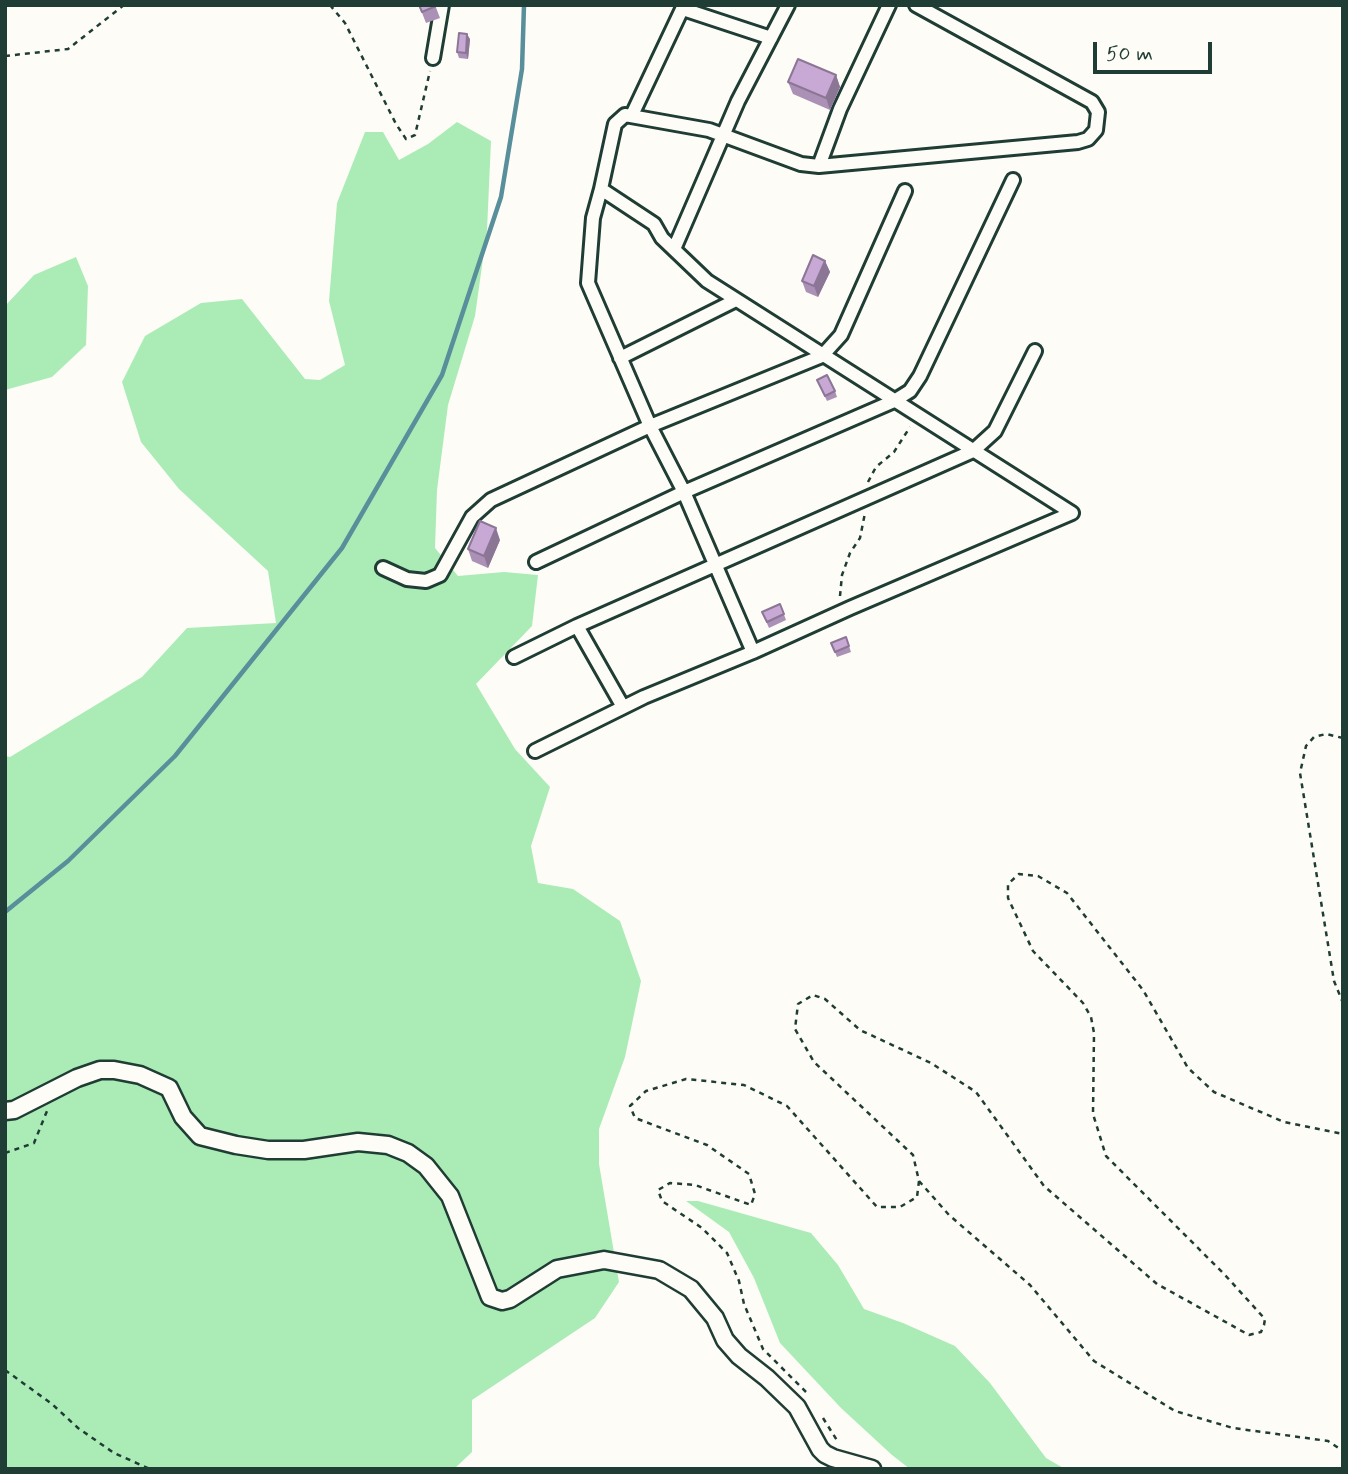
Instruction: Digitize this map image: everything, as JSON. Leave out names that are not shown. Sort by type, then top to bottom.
[{"type":"street","points":[[433,58],[442,5]]},
{"type":"street","points":[[674,249],[723,135],[788,5]]},
{"type":"street","points":[[819,166],[840,109],[889,5]]},
{"type":"street","points":[[753,652],[684,492],[650,426],[588,283],[593,218],[615,124],[625,115],[709,130],[801,164],[819,166],[1078,142],[1088,139],[1096,130],[1098,112],[1092,102],[916,5]]},
{"type":"street","points":[[632,116],[684,7],[771,38]]},
{"type":"street","points":[[536,562],[684,492],[894,401],[910,391],[920,376],[1013,180]]},
{"type":"street","points":[[535,751],[623,707],[1072,513],[707,281],[674,249],[654,224],[601,189]]},
{"type":"street","points":[[383,568],[407,579],[426,581],[440,575],[472,517],[491,500],[650,426],[822,356],[841,335],[905,191]]},
{"type":"street","points":[[620,358],[736,300]]},
{"type":"street","points":[[514,657],[715,563],[972,451],[995,431],[1035,351]]},
{"type":"street","points":[[577,626],[623,707]]},
{"type":"street","points":[[5,1111],[14,1111],[59,1086],[100,1070],[140,1075],[169,1088],[183,1116],[200,1136],[268,1150],[304,1150],[358,1142],[388,1145],[408,1153],[426,1166],[450,1196],[490,1297],[495,1300],[510,1299],[557,1269],[604,1260],[659,1270],[691,1289],[716,1318],[725,1340],[739,1356],[797,1407],[825,1454],[872,1469]]},
{"type":"path","points":[[5,56],[68,49],[124,5]]},
{"type":"path","points":[[330,5],[345,23],[406,139],[415,135],[433,58]]},
{"type":"path","points":[[1343,738],[1326,734],[1314,737],[1306,746],[1300,773],[1334,981],[1343,1003]]},
{"type":"path","points":[[808,1396],[801,1384],[763,1349],[744,1304],[739,1281],[727,1252],[702,1227],[662,1201],[658,1190],[670,1183],[695,1185],[751,1205],[755,1194],[749,1174],[707,1145],[635,1118],[630,1106],[646,1091],[686,1079],[744,1085],[787,1106],[877,1207],[900,1207],[917,1197],[919,1181],[913,1155],[814,1062],[795,1029],[798,1004],[813,995],[825,999],[860,1030],[931,1063],[976,1093],[1044,1186],[1157,1284],[1250,1335],[1261,1332],[1265,1319],[1107,1156],[1093,1114],[1094,1033],[1091,1017],[1083,1003],[1033,951],[1008,898],[1008,884],[1018,874],[1038,876],[1067,893],[1143,990],[1188,1068],[1214,1092],[1284,1122],[1343,1134]]},
{"type":"path","points":[[5,1153],[34,1143],[59,1086]]},
{"type":"path","points":[[919,1181],[949,1215],[1030,1285],[1094,1361],[1175,1411],[1233,1428],[1328,1441],[1343,1451]]},
{"type":"path","points":[[5,1370],[114,1453],[150,1469]]},
{"type":"path","points":[[823,1419],[839,1442]]},
{"type":"green space","points":[[457,122],[491,141],[487,230],[475,316],[448,405],[437,490],[435,548],[458,576],[504,572],[538,575],[532,626],[476,684],[515,749],[550,787],[531,846],[538,883],[573,889],[620,921],[641,981],[625,1057],[599,1129],[599,1164],[619,1282],[595,1318],[472,1400],[472,1452],[454,1469],[5,1469],[5,756],[10,757],[142,677],[187,628],[276,623],[268,571],[179,489],[141,442],[122,382],[145,336],[201,303],[242,299],[305,379],[320,380],[345,365],[329,301],[337,203],[365,132],[383,132],[399,160],[428,144]]},
{"type":"green space","points":[[76,257],[88,286],[86,345],[52,377],[5,390],[5,306],[34,275]]},
{"type":"green space","points":[[686,1201],[698,1201],[811,1233],[838,1265],[864,1309],[955,1346],[990,1383],[1046,1458],[1065,1469],[910,1469],[841,1408],[780,1343],[754,1278],[729,1232]]},
{"type":"building","points":[[419,5],[435,5],[436,6],[422,12]]},
{"type":"building","points":[[459,33],[467,34],[466,53],[457,52]]},
{"type":"building","points":[[798,59],[836,75],[826,98],[788,82]]},
{"type":"building","points":[[813,255],[825,261],[814,286],[802,281]]},
{"type":"building","points":[[827,375],[835,391],[825,396],[817,380]]},
{"type":"building","points":[[480,521],[496,528],[484,556],[468,549]]},
{"type":"building","points":[[780,604],[784,614],[767,622],[762,612]]},
{"type":"building","points":[[846,637],[849,646],[835,652],[831,643]]},
{"type":"waterway","points":[[5,912],[68,861],[175,756],[342,548],[442,375],[501,197],[522,69],[524,5]]}]
